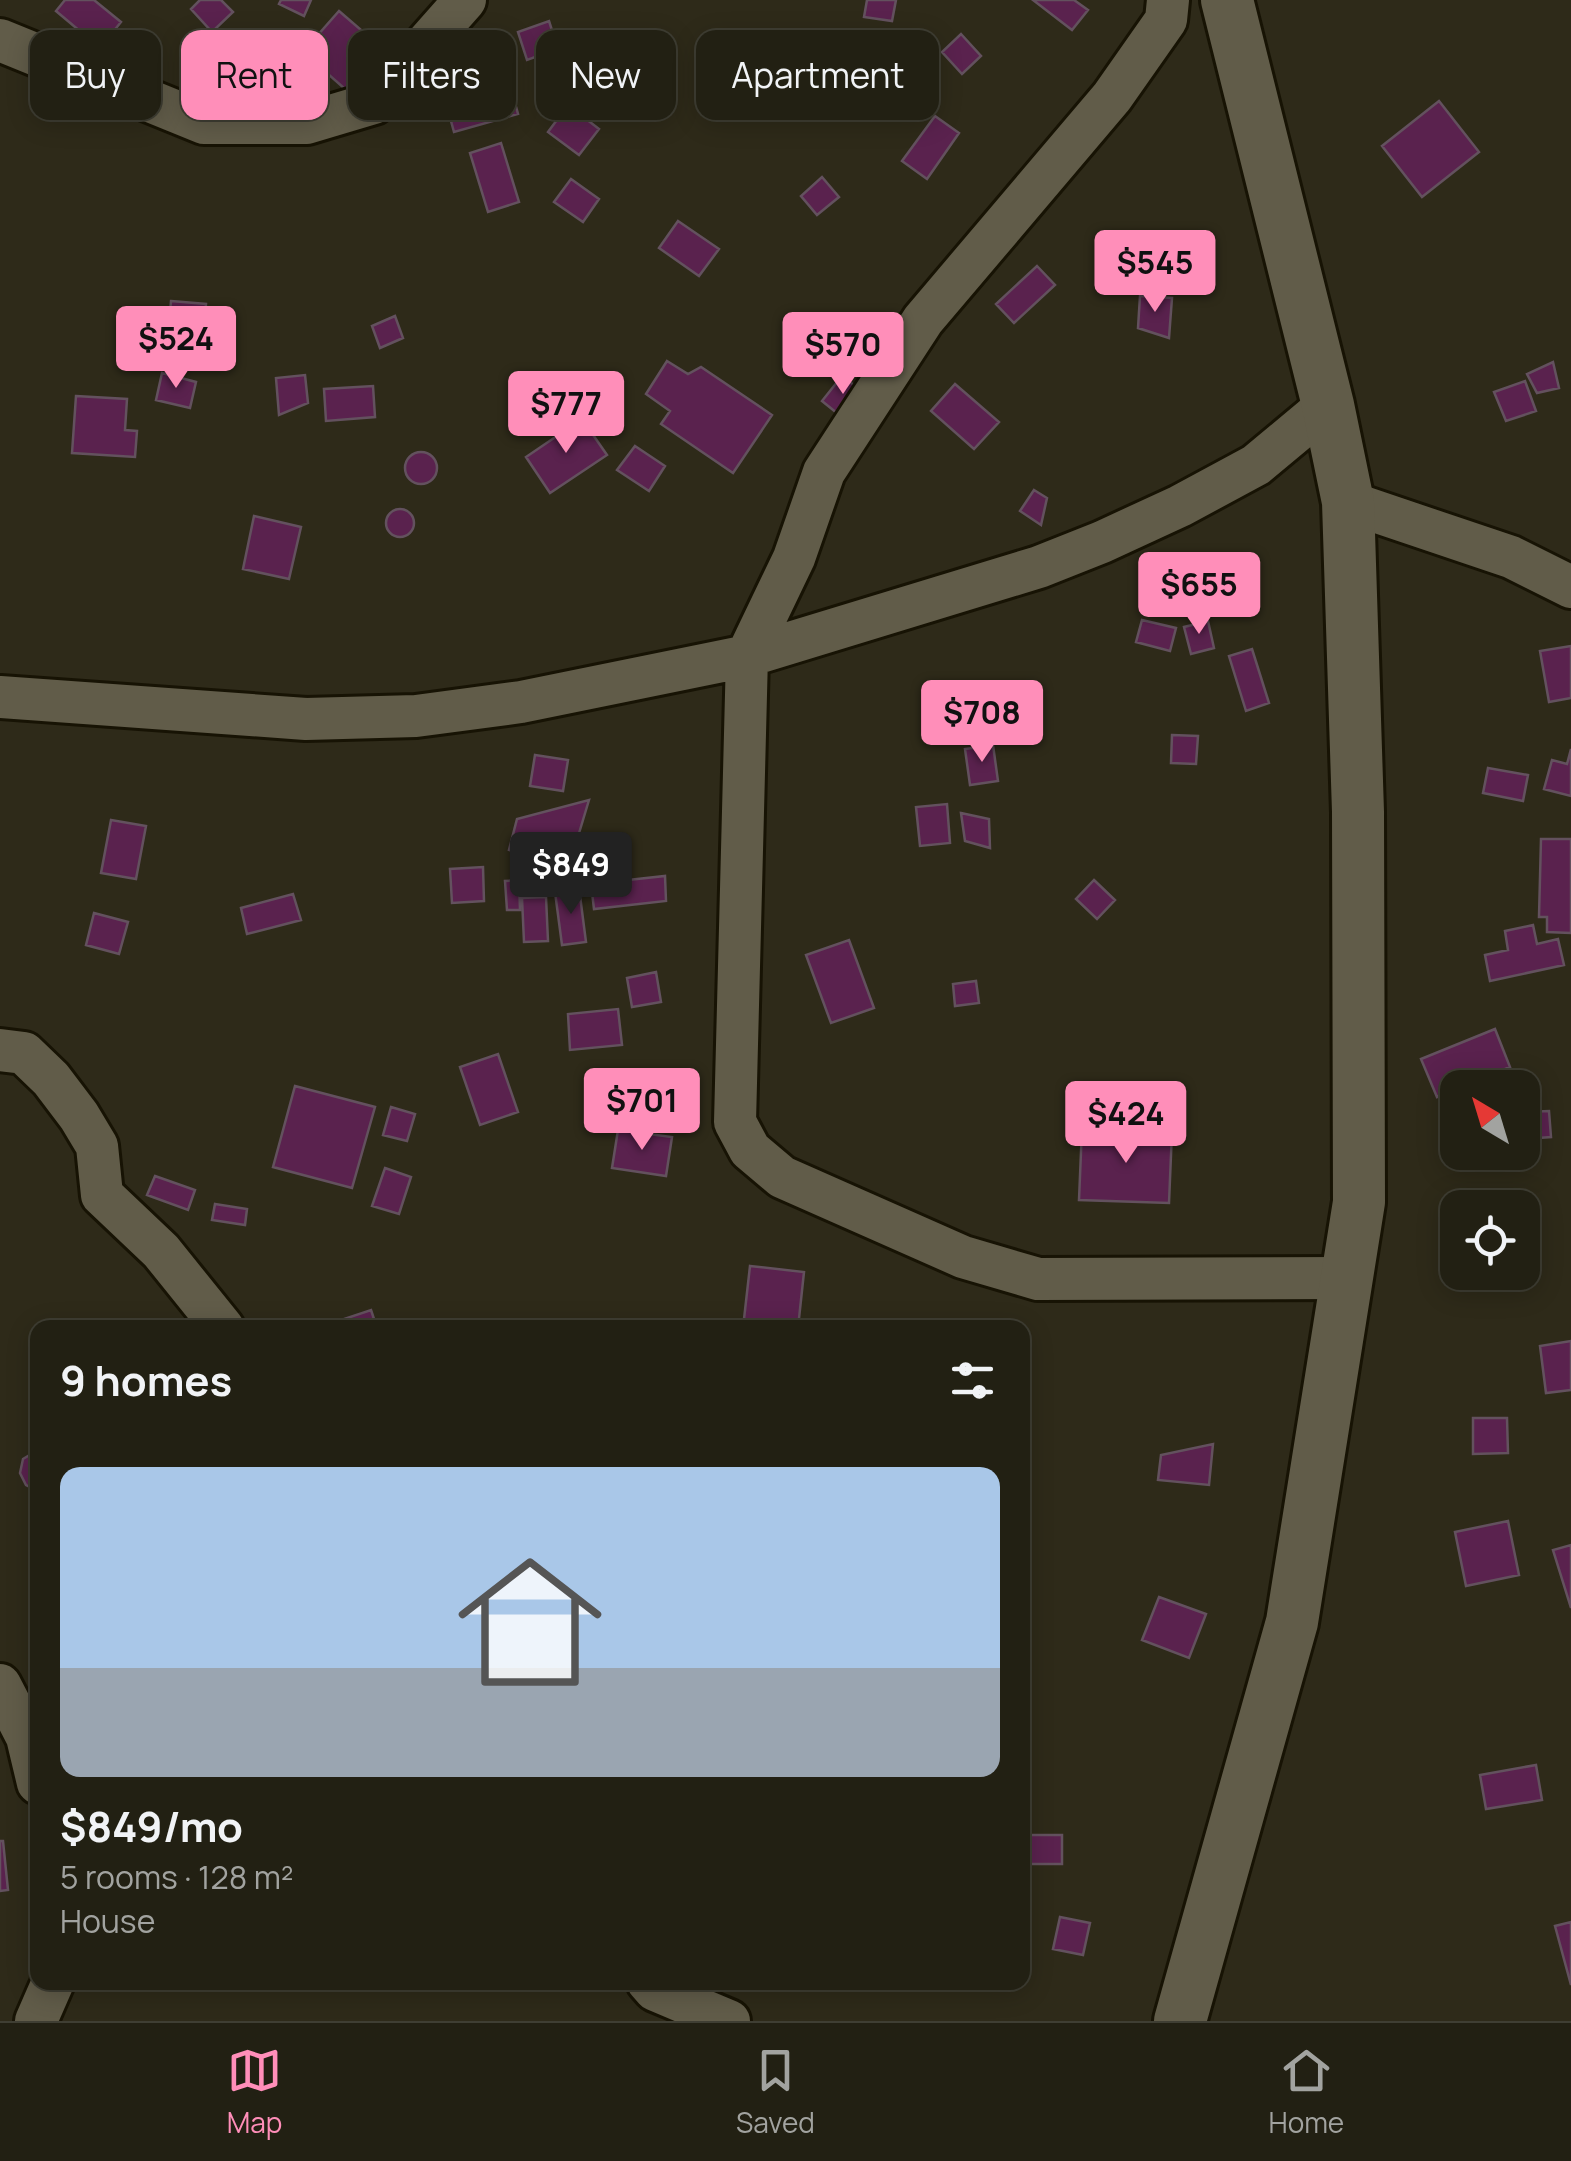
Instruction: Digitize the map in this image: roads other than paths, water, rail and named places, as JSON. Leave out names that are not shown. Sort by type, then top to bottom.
[{"type":"street","points":[[0,40],[204,122],[307,123],[374,103],[466,0]]},
{"type":"street","points":[[1168,0],[1166,20],[1112,97],[923,320],[824,472],[794,558],[747,656],[736,1122],[750,1150],[782,1177],[963,1257],[1038,1279],[1347,1278]]},
{"type":"street","points":[[1180,2021],[1292,1622],[1359,1202],[1358,812],[1348,502],[1328,405],[1227,0]]},
{"type":"street","points":[[0,697],[306,719],[416,716],[522,702],[747,656],[1040,567],[1102,542],[1256,465],[1328,405]]},
{"type":"street","points":[[1348,502],[1510,557],[1571,587]]},
{"type":"street","points":[[0,1050],[24,1053],[50,1078],[96,1146],[102,1195],[161,1251],[217,1320]]},
{"type":"street","points":[[0,1685],[30,1750]]},
{"type":"street","points":[[36,2021],[50,1990]]},
{"type":"street","points":[[656,1990],[729,2021]]}]
